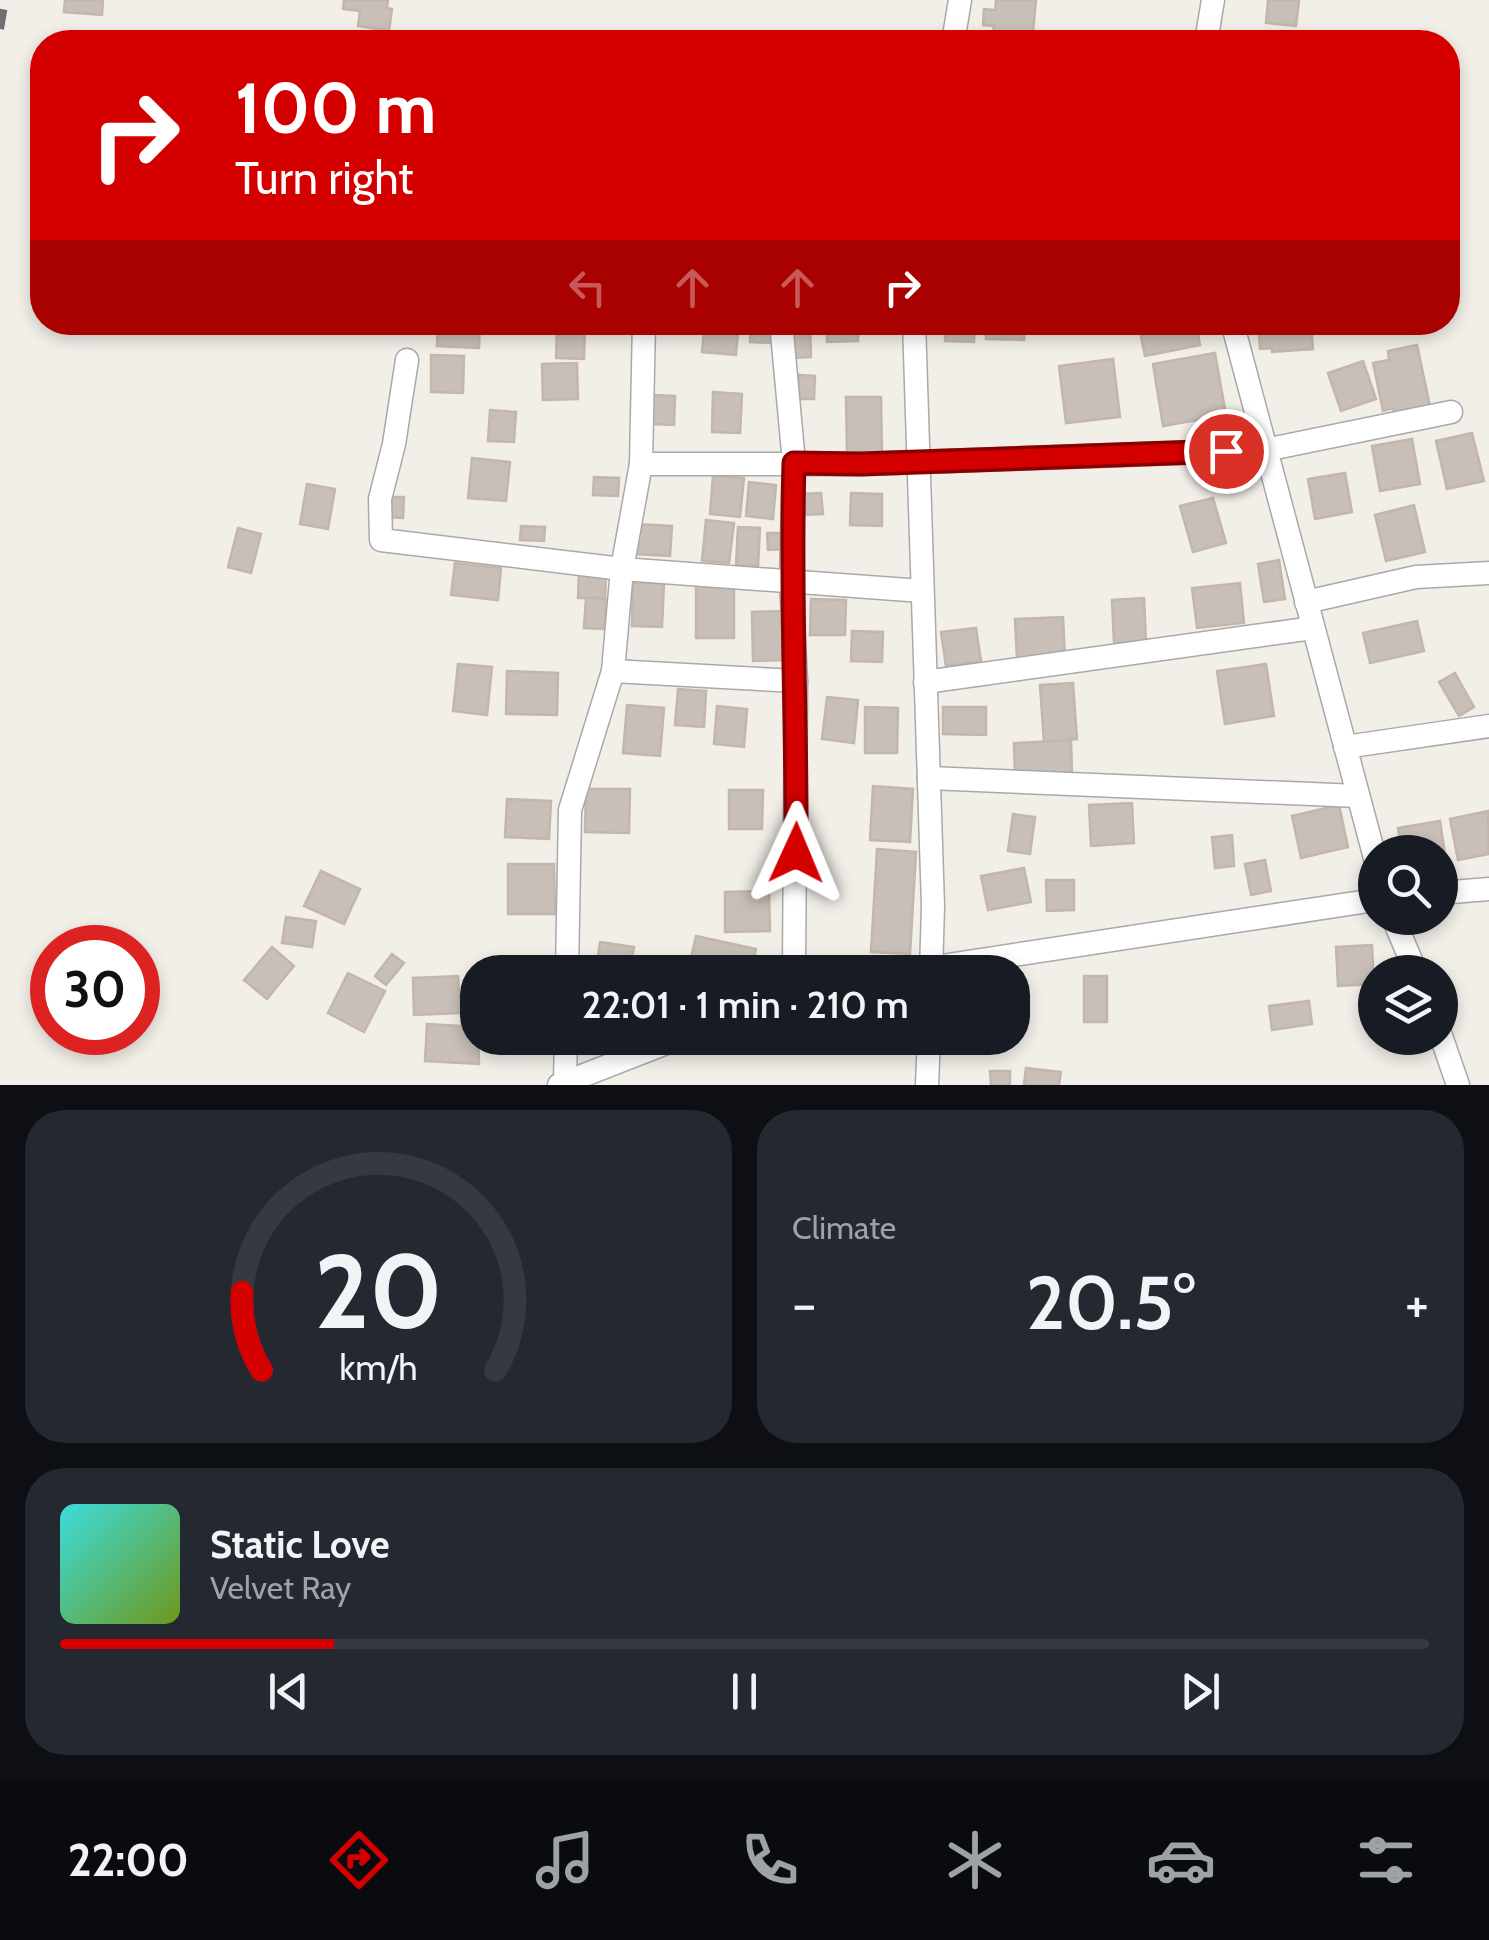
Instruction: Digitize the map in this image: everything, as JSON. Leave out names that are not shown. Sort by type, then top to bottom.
[{"type":"street","points":[[954,30],[960,0]]},
{"type":"street","points":[[1208,30],[1213,0]]},
{"type":"street","points":[[567,955],[570,810],[613,671],[622,569],[641,464],[644,335]]},
{"type":"street","points":[[782,335],[794,463],[791,581],[796,682],[794,955]]},
{"type":"street","points":[[914,335],[931,955]]},
{"type":"street","points":[[1235,335],[1369,835]]},
{"type":"street","points":[[407,360],[394,444],[380,499],[381,540],[622,569],[922,591]]},
{"type":"street","points":[[641,464],[861,464],[1265,450],[1451,412]]},
{"type":"street","points":[[1306,602],[1416,577],[1489,573]]},
{"type":"street","points":[[925,682],[1313,628]]},
{"type":"street","points":[[613,671],[796,682]]},
{"type":"street","points":[[1345,747],[1489,726]]},
{"type":"street","points":[[928,778],[1358,796]]},
{"type":"street","points":[[1458,892],[1489,889]]},
{"type":"street","points":[[1026,955],[1358,903]]},
{"type":"street","points":[[564,1055],[562,1083],[635,1055]]},
{"type":"street","points":[[928,1085],[929,1055]]},
{"type":"street","points":[[1448,1055],[1458,1085]]},
{"type":"building","points":[[65,0],[103,0],[102,15],[64,12]]},
{"type":"building","points":[[344,0],[388,0],[387,8],[392,9],[389,30],[358,26],[360,11],[343,9]]},
{"type":"building","points":[[996,0],[1036,0],[1033,30],[994,30],[994,26],[983,25],[984,9],[995,10]]},
{"type":"building","points":[[1268,0],[1299,0],[1296,26],[1266,23]]},
{"type":"building","points":[[437,335],[480,335],[479,348],[437,346]]},
{"type":"building","points":[[557,335],[585,335],[584,359],[556,358]]},
{"type":"building","points":[[704,335],[738,335],[736,355],[702,352]]},
{"type":"building","points":[[750,335],[772,335],[772,343],[750,342]]},
{"type":"building","points":[[793,335],[810,335],[811,357],[794,358]]},
{"type":"building","points":[[827,335],[858,335],[858,341],[827,342]]},
{"type":"building","points":[[945,335],[974,335],[974,342],[945,341]]},
{"type":"building","points":[[986,335],[1024,335],[1024,340],[986,339]]},
{"type":"building","points":[[1141,335],[1198,335],[1200,345],[1145,356]]},
{"type":"building","points":[[1259,335],[1312,335],[1313,349],[1260,349]]},
{"type":"building","points":[[1417,345],[1430,406],[1394,414],[1393,408],[1383,411],[1373,363],[1389,360],[1388,351]]},
{"type":"building","points":[[1215,353],[1226,415],[1163,426],[1153,364]]},
{"type":"building","points":[[431,355],[464,356],[463,393],[431,392]]},
{"type":"building","points":[[1113,359],[1120,417],[1066,423],[1059,366]]},
{"type":"building","points":[[1363,361],[1376,399],[1341,411],[1328,373]]},
{"type":"building","points":[[577,363],[578,399],[543,400],[542,364]]},
{"type":"building","points":[[799,375],[815,376],[814,399],[798,399]]},
{"type":"building","points":[[713,392],[742,394],[740,433],[712,432]]},
{"type":"building","points":[[652,395],[675,396],[674,425],[652,424]]},
{"type":"building","points":[[846,397],[881,397],[882,453],[847,453]]},
{"type":"building","points":[[490,410],[516,412],[514,442],[488,441]]},
{"type":"building","points":[[1472,433],[1484,481],[1447,489],[1436,441]]},
{"type":"building","points":[[1412,439],[1420,484],[1380,491],[1372,446]]},
{"type":"building","points":[[472,458],[510,462],[506,501],[468,498]]},
{"type":"building","points":[[1345,473],[1352,512],[1315,519],[1308,479]]},
{"type":"building","points":[[713,476],[744,478],[740,517],[710,514]]},
{"type":"building","points":[[594,477],[619,478],[618,496],[593,495]]},
{"type":"building","points":[[749,482],[776,485],[773,519],[746,516]]},
{"type":"building","points":[[307,484],[335,489],[328,529],[300,524]]},
{"type":"building","points":[[821,493],[823,514],[803,515],[802,494]]},
{"type":"building","points":[[851,493],[882,494],[882,526],[850,525]]},
{"type":"building","points":[[387,497],[404,497],[403,518],[386,517]]},
{"type":"building","points":[[1213,498],[1226,543],[1193,552],[1180,506]]},
{"type":"building","points":[[1414,505],[1425,552],[1386,561],[1375,515]]},
{"type":"building","points":[[706,520],[734,523],[729,563],[702,561]]},
{"type":"building","points":[[636,524],[672,526],[670,556],[634,554]]},
{"type":"building","points":[[521,526],[545,527],[544,541],[520,540]]},
{"type":"building","points":[[738,527],[760,528],[758,566],[736,565]]},
{"type":"building","points":[[238,528],[261,534],[251,573],[228,567]]},
{"type":"building","points":[[767,533],[781,533],[782,549],[768,550]]},
{"type":"building","points":[[1279,560],[1285,599],[1264,602],[1258,564]]},
{"type":"building","points":[[455,563],[501,568],[498,600],[451,595]]},
{"type":"building","points":[[579,569],[606,570],[605,598],[578,598]]},
{"type":"building","points":[[633,582],[664,583],[662,627],[632,626]]},
{"type":"building","points":[[696,583],[734,583],[734,638],[696,638]]},
{"type":"building","points":[[1240,583],[1244,623],[1197,628],[1192,588]]},
{"type":"building","points":[[586,598],[606,599],[604,629],[584,628]]},
{"type":"building","points":[[1144,598],[1146,641],[1114,643],[1112,600]]},
{"type":"building","points":[[811,599],[846,600],[845,635],[810,635]]},
{"type":"building","points":[[784,611],[785,660],[753,661],[752,612]]},
{"type":"building","points":[[1063,617],[1065,657],[1017,660],[1015,619]]},
{"type":"building","points":[[1417,621],[1424,651],[1370,663],[1363,633]]},
{"type":"building","points":[[976,628],[981,661],[946,666],[941,632]]},
{"type":"building","points":[[852,631],[883,632],[882,662],[851,661]]},
{"type":"building","points":[[458,664],[492,667],[487,715],[453,711]]},
{"type":"building","points":[[1266,664],[1274,716],[1225,724],[1217,671]]},
{"type":"building","points":[[507,671],[558,673],[557,715],[506,714]]},
{"type":"building","points":[[1455,673],[1474,707],[1459,716],[1439,682]]},
{"type":"building","points":[[1073,683],[1077,739],[1044,742],[1040,685]]},
{"type":"building","points":[[678,689],[706,691],[704,727],[675,725]]},
{"type":"building","points":[[827,697],[858,700],[854,743],[822,739]]},
{"type":"building","points":[[627,705],[664,708],[660,756],[623,753]]},
{"type":"building","points":[[717,706],[747,709],[744,747],[714,744]]},
{"type":"building","points":[[865,707],[898,708],[897,753],[865,753]]},
{"type":"building","points":[[943,707],[986,707],[986,735],[943,734]]},
{"type":"building","points":[[1071,740],[1072,774],[1015,776],[1014,743]]},
{"type":"building","points":[[873,786],[913,789],[910,842],[870,840]]},
{"type":"building","points":[[586,789],[630,789],[629,833],[585,832]]},
{"type":"building","points":[[729,790],[763,790],[762,829],[729,829]]},
{"type":"building","points":[[507,799],[551,801],[549,839],[505,837]]},
{"type":"building","points":[[1132,803],[1134,843],[1091,846],[1089,805]]},
{"type":"building","points":[[1339,805],[1348,847],[1301,858],[1292,816]]},
{"type":"building","points":[[1488,811],[1489,854],[1458,860],[1458,835],[1453,835],[1450,819]]},
{"type":"building","points":[[1013,814],[1035,817],[1030,854],[1008,851]]},
{"type":"building","points":[[1440,821],[1442,835],[1399,835],[1398,828]]},
{"type":"building","points":[[1232,835],[1234,866],[1215,868],[1212,837]]},
{"type":"building","points":[[877,849],[916,852],[910,954],[871,952]]},
{"type":"building","points":[[1265,860],[1271,891],[1251,895],[1245,864]]},
{"type":"building","points":[[508,864],[554,864],[555,914],[508,914]]},
{"type":"building","points":[[1024,868],[1031,902],[988,910],[981,876]]},
{"type":"building","points":[[321,871],[360,889],[344,924],[304,906]]},
{"type":"building","points":[[1046,880],[1074,880],[1074,910],[1047,911]]},
{"type":"building","points":[[769,891],[770,931],[725,932],[725,892]]},
{"type":"building","points":[[286,917],[316,921],[312,947],[282,943]]},
{"type":"building","points":[[696,936],[756,949],[755,955],[692,955]]},
{"type":"building","points":[[600,942],[634,947],[633,955],[598,955]]},
{"type":"building","points":[[1372,945],[1373,955],[1358,955],[1358,985],[1338,986],[1336,947]]},
{"type":"building","points":[[272,947],[294,966],[267,999],[244,980]]},
{"type":"building","points":[[392,954],[404,963],[386,985],[375,976]]},
{"type":"building","points":[[348,973],[385,991],[364,1032],[328,1013]]},
{"type":"building","points":[[458,976],[460,1013],[414,1015],[413,978]]},
{"type":"building","points":[[1084,976],[1107,976],[1107,1022],[1084,1022]]},
{"type":"building","points":[[1309,1001],[1312,1024],[1272,1030],[1269,1006]]},
{"type":"building","points":[[427,1024],[460,1026],[460,1055],[479,1055],[479,1064],[425,1061]]},
{"type":"building","points":[[1026,1068],[1061,1072],[1059,1085],[1024,1085]]},
{"type":"building","points":[[990,1071],[1010,1071],[1010,1085],[991,1085]]},
{"type":"railway","points":[[0,29],[5,0]]},
{"type":"route","points":[[796,853],[796,682],[791,581],[794,463],[1226,451]]}]
